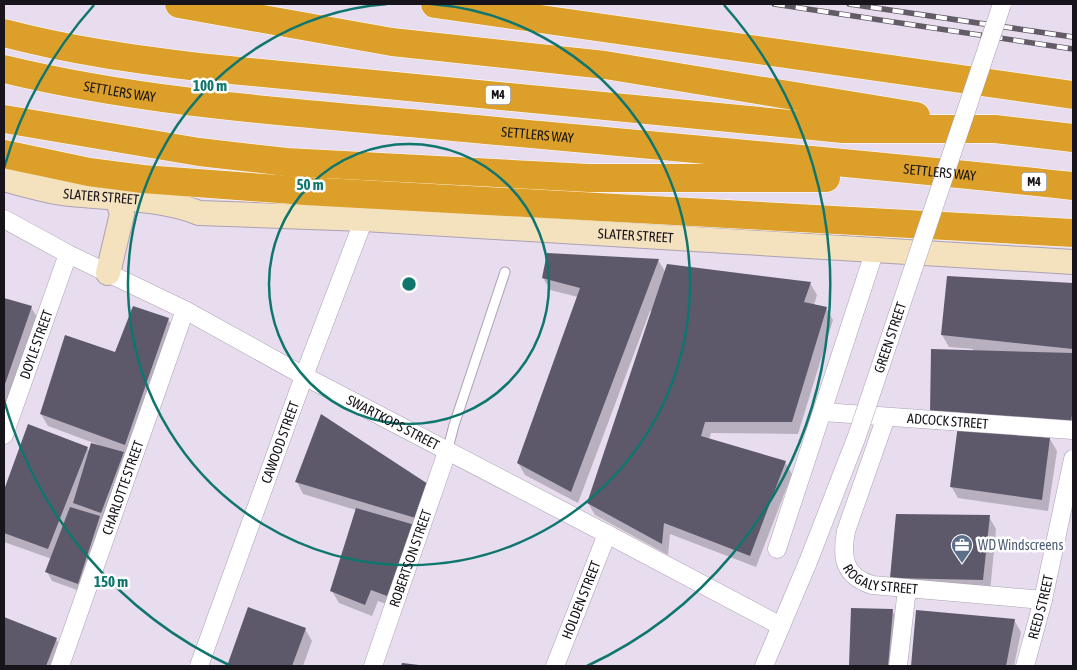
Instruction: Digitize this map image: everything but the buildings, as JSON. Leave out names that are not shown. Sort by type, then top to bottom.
[{"type":"highway","points":[[182,4],[392,42],[605,65],[995,129]]},
{"type":"highway","points":[[435,4],[1073,94]]},
{"type":"highway","name":"M4","points":[[4,33],[46,44],[118,57],[199,67],[843,129],[995,129],[1073,138]]},
{"type":"highway","name":"SETTLERS WAY","points":[[4,69],[57,82],[194,101],[1073,186]]},
{"type":"highway","points":[[10,120],[199,152],[287,162],[589,178],[995,178]]},
{"type":"highway","points":[[4,154],[89,172],[143,179],[305,191],[1073,233]]},
{"type":"street","name":"GREEN STREET","points":[[764,666],[808,562],[857,436],[1002,4]]},
{"type":"street","name":"SLATER STREET","points":[[4,179],[41,190],[68,194],[119,206],[134,216],[185,217],[199,212],[364,219],[1073,262]]},
{"type":"street","name":"SLATER STREET","points":[[4,194],[68,210],[119,206]]},
{"type":"street","points":[[108,273],[119,206]]},
{"type":"street","name":"SWARTKOPS STREET","points":[[4,218],[68,254],[184,310],[304,376],[780,626]]},
{"type":"street","name":"CAWOOD STREET","points":[[199,666],[304,376],[364,219]]},
{"type":"street","points":[[777,549],[875,250]]},
{"type":"street","name":"DOYLE STREET","points":[[4,436],[68,254]]},
{"type":"street","name":"CHARLOTTE STREET","points":[[60,666],[184,310]]},
{"type":"street","name":"ADCOCK STREET","points":[[823,412],[1073,430]]},
{"type":"street","name":"ROGALY STREET","points":[[886,418],[846,531],[844,545],[845,560],[850,572],[872,585],[1042,600]]},
{"type":"street","name":"ROBERTSON STREET","points":[[373,666],[448,452]]},
{"type":"street","name":"REED STREET","points":[[1025,666],[1042,600],[1073,460]]},
{"type":"street","name":"HOLDEN STREET","points":[[555,666],[607,534]]},
{"type":"street","points":[[898,666],[907,589]]},
{"type":"lane","points":[[448,452],[454,425],[505,272]]},
{"type":"railway","points":[[774,4],[1073,49]]},
{"type":"railway","points":[[849,4],[1073,37]]},
{"type":"place","name":"WD Windscreens","points":[[962,564]]}]
